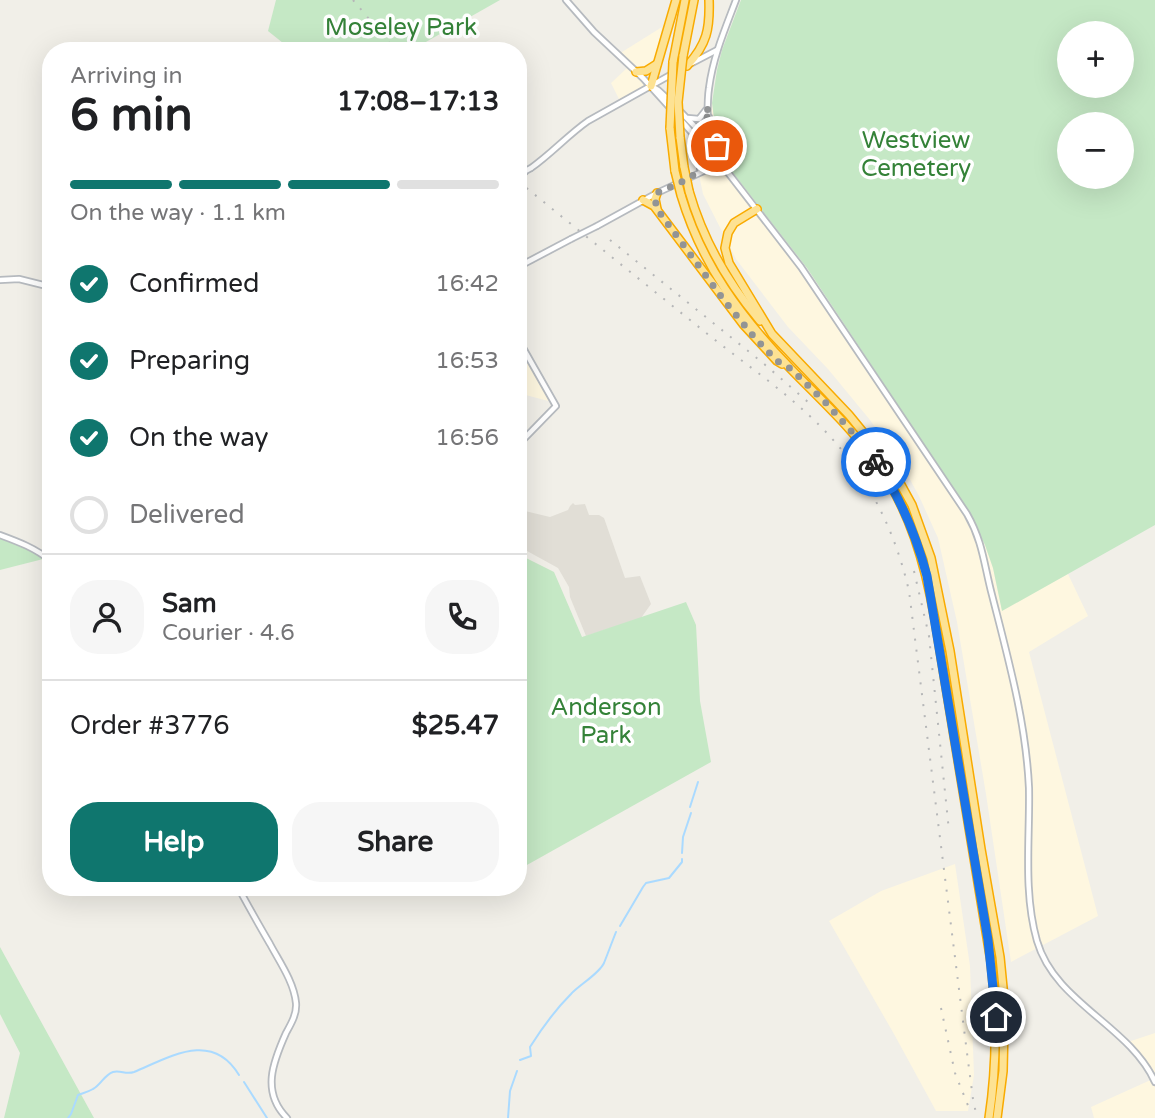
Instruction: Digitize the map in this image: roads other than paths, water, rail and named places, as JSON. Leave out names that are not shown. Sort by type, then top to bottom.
[{"type":"highway","points":[[651,86],[676,0]]},
{"type":"highway","points":[[685,0],[673,61],[670,128],[675,171],[697,239],[718,279],[750,323],[869,452],[894,491],[916,538],[927,576],[994,985],[996,1054],[989,1118]]},
{"type":"highway","points":[[694,0],[683,56],[678,102],[684,167],[701,227],[720,266],[746,303],[863,430],[890,465],[912,505],[937,582],[1003,980],[1003,1071],[997,1118]]},
{"type":"highway","points":[[687,66],[705,41],[709,24],[709,0]]},
{"type":"highway","points":[[636,72],[646,71],[657,64]]},
{"type":"highway","points":[[657,193],[657,209]]},
{"type":"highway","points":[[643,200],[657,209],[755,338],[777,361],[791,369]]},
{"type":"highway","points":[[757,209],[734,223],[726,237],[725,252],[772,334]]},
{"type":"main road","points":[[566,0],[594,32],[651,86],[666,96],[702,134],[706,143],[821,295],[967,514],[983,550],[1024,735],[1028,787],[1029,883],[1036,939],[1046,964],[1054,975],[1141,1059],[1155,1082]]},
{"type":"main road","points":[[700,169],[705,158],[711,75],[717,50],[737,0]]},
{"type":"main road","points":[[527,170],[588,121],[717,50]]},
{"type":"main road","points":[[666,96],[663,85],[667,78]]},
{"type":"main road","points":[[651,86],[655,94],[700,142],[706,143]]},
{"type":"main road","points":[[651,86],[653,95],[694,139],[705,158]]},
{"type":"main road","points":[[687,118],[699,119],[707,107]]},
{"type":"main road","points":[[707,107],[719,160]]},
{"type":"main road","points":[[694,175],[719,160]]},
{"type":"main road","points":[[527,262],[643,200],[714,166],[719,160]]},
{"type":"main road","points":[[0,280],[19,279],[42,285]]},
{"type":"main road","points":[[527,354],[556,406],[527,436]]},
{"type":"main road","points":[[0,535],[42,554]]},
{"type":"main road","points":[[243,896],[280,963],[296,1001],[294,1015],[275,1056],[272,1075],[274,1096],[287,1118]]},
{"type":"waterway","points":[[690,807],[698,782]]},
{"type":"waterway","points":[[682,853],[683,837],[691,813]]},
{"type":"waterway","points":[[620,926],[646,883],[669,878],[682,859]]},
{"type":"waterway","points":[[520,1060],[531,1056],[530,1047],[544,1026],[560,1006],[601,967],[616,932]]},
{"type":"waterway","points":[[68,1118],[78,1095],[96,1087],[110,1073],[134,1072],[176,1054],[203,1050],[216,1053],[228,1061],[239,1075]]},
{"type":"waterway","points":[[508,1118],[510,1091],[517,1071]]},
{"type":"waterway","points":[[244,1082],[267,1118]]},
{"type":"railway","points":[[353,0],[388,42]]},
{"type":"railway","points":[[527,174],[531,177]]},
{"type":"railway","points":[[527,188],[815,421],[848,458],[886,521],[909,591],[977,1118]]},
{"type":"railway","points":[[610,240],[808,402]]},
{"type":"railway","points":[[914,571],[929,636],[949,831]]},
{"type":"railway","points":[[941,1008],[955,1073],[969,1108]]},
{"type":"park label","name":"Moseley Park","points":[[401,27]]},
{"type":"park label","name":"Westview Cemetery","points":[[916,154]]},
{"type":"park label","name":"Anderson Park","points":[[606,721]]}]
